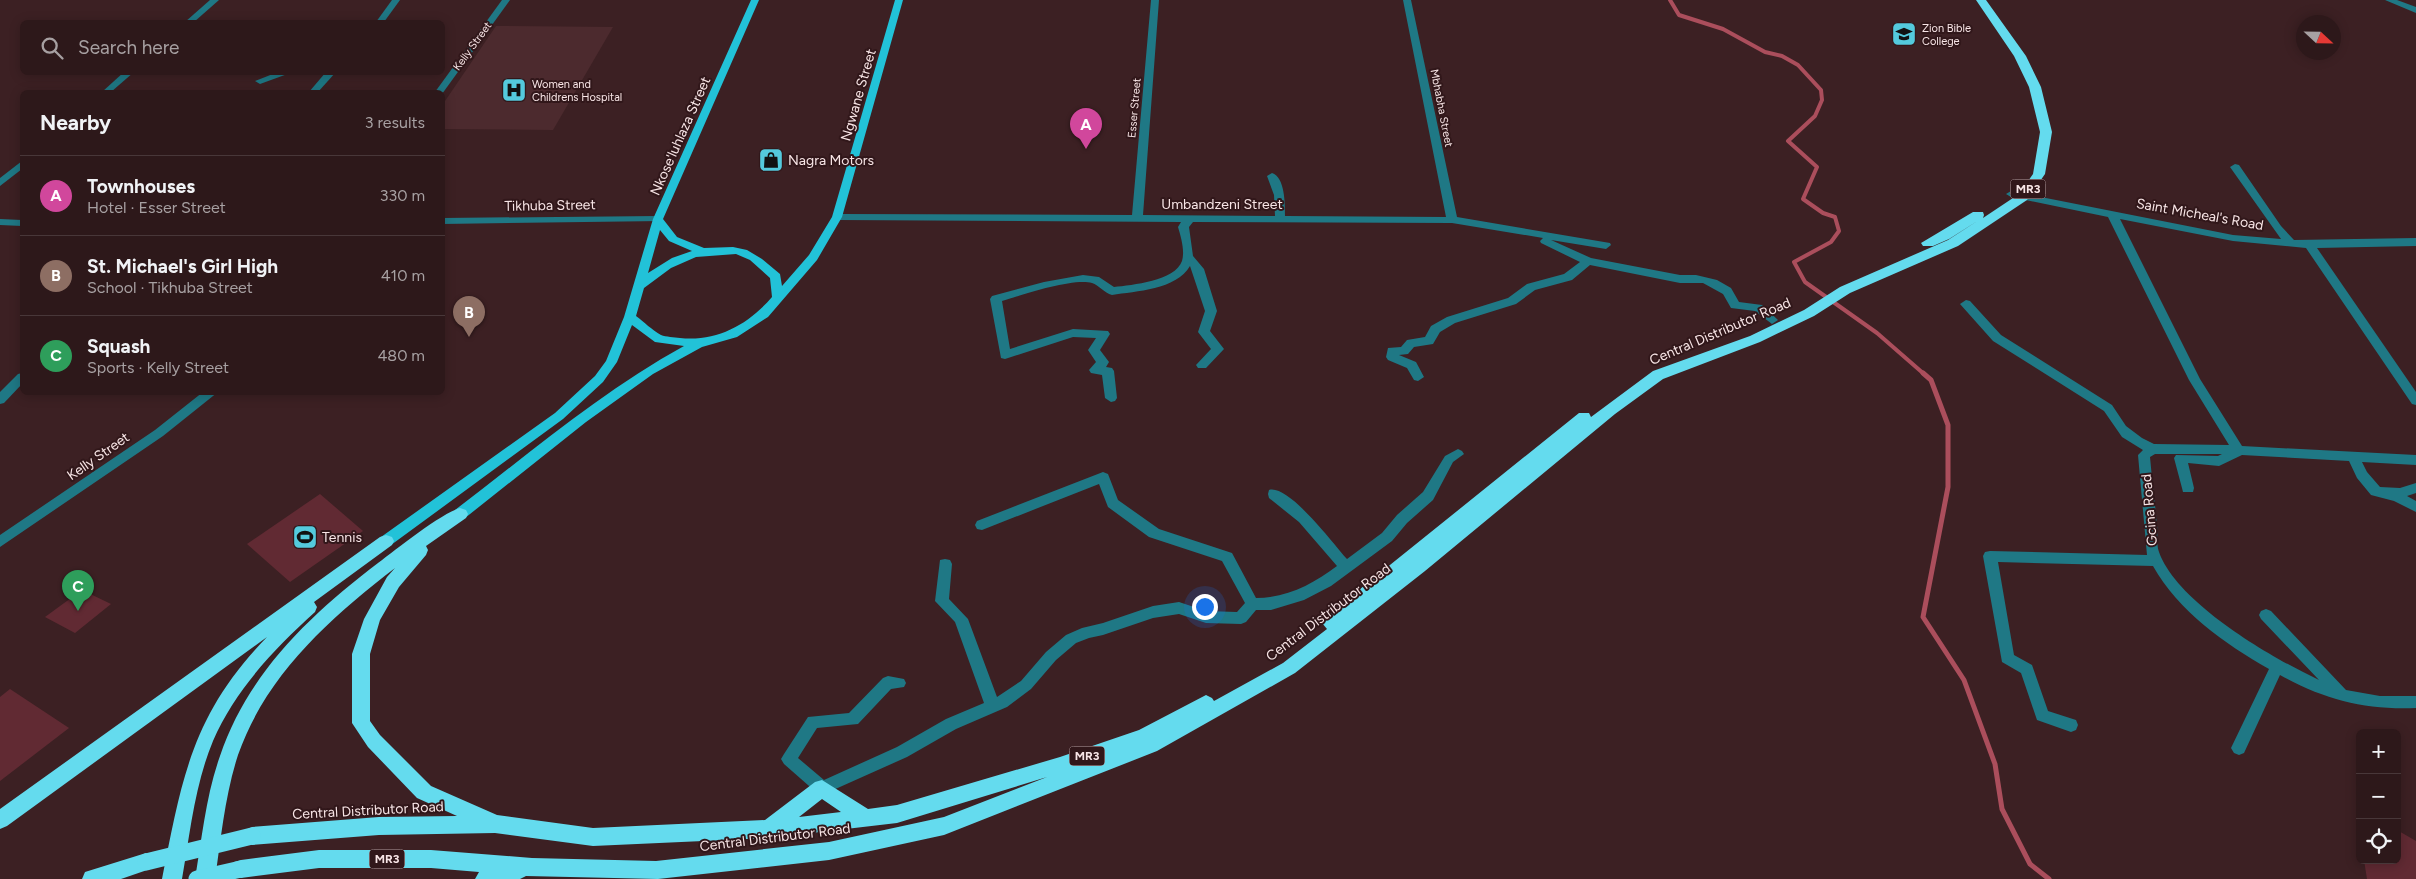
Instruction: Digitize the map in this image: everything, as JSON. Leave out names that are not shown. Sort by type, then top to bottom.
[{"type":"highway","name":"Central Distributor Road","points":[[1973,0],[2013,58],[2025,86],[2036,131],[2029,171],[2017,196]]},
{"type":"highway","name":"Central Distributor Road","points":[[197,879],[241,869],[320,859],[431,859],[532,867],[656,870],[829,852],[944,826],[1151,745],[1289,668],[1420,566],[1610,410],[1658,375],[1755,339],[1803,311],[1840,286],[1953,243],[2017,196],[2039,174],[2046,132],[2035,87],[2020,56],[1981,0]]},
{"type":"highway","name":"Central Distributor Road","points":[[92,879],[146,862],[252,836],[379,826],[496,824],[593,836],[769,829],[897,814],[942,802],[1144,736],[1286,660],[1571,428],[1640,375],[1648,370],[1772,320],[1803,311]]},
{"type":"highway","points":[[460,514],[407,563],[393,582],[372,619],[361,654],[361,723],[381,748],[424,792],[496,824]]},
{"type":"highway","points":[[205,879],[229,756],[242,722],[263,687],[285,658],[343,601],[388,563],[460,514]]},
{"type":"highway","points":[[0,820],[386,541]]},
{"type":"highway","points":[[172,879],[194,772],[212,725],[236,686],[261,654],[298,617],[386,541]]},
{"type":"highway","points":[[0,809],[234,651]]},
{"type":"highway","points":[[769,829],[822,788],[864,818]]},
{"type":"highway","points":[[485,879],[532,867]]},
{"type":"highway","points":[[638,879],[656,870]]},
{"type":"main road","name":"Nkose'luhlaza Street","points":[[639,286],[658,219],[755,0]]},
{"type":"main road","name":"Ngwane Street","points":[[777,296],[813,256],[837,217],[899,0]]},
{"type":"main road","points":[[658,219],[674,239],[702,251]]},
{"type":"main road","points":[[386,541],[559,416],[584,394],[599,379],[611,362],[630,317],[639,286],[672,262],[686,255],[702,251],[739,251],[755,260],[776,277],[777,296],[764,314],[733,334],[698,344],[649,371],[582,419],[460,514]]},
{"type":"main road","points":[[630,317],[659,339],[698,344]]},
{"type":"street","points":[[191,20],[215,0]]},
{"type":"street","points":[[381,20],[396,0]]},
{"type":"street","name":"Kelly Street","points":[[440,90],[506,0]]},
{"type":"street","name":"Esser Street","points":[[1137,218],[1155,0]]},
{"type":"street","name":"Mbhabha Street","points":[[1407,0],[1452,220]]},
{"type":"street","points":[[2389,0],[2416,10]]},
{"type":"street","points":[[108,90],[126,75]]},
{"type":"street","points":[[260,81],[279,75]]},
{"type":"street","points":[[315,90],[329,75]]},
{"type":"street","points":[[0,183],[20,166]]},
{"type":"street","points":[[2235,167],[2277,228],[2291,243]]},
{"type":"street","points":[[1272,176],[1279,196],[1280,219]]},
{"type":"street","name":"Saint Micheal's Road","points":[[2017,196],[2233,238],[2309,245],[2416,242]]},
{"type":"street","points":[[2112,214],[2195,380],[2239,451]]},
{"type":"street","name":"Umbandzeni Street","points":[[837,217],[1452,220],[1528,234],[1606,245]]},
{"type":"street","name":"Tikhuba Street","points":[[445,221],[658,219]]},
{"type":"street","points":[[1111,398],[1108,371],[1095,370],[1103,362],[1094,350],[1104,334],[1073,333],[1005,355],[996,299],[1024,290],[1077,279],[1094,279],[1112,291],[1164,281],[1180,273],[1188,261],[1183,227],[1190,219]]},
{"type":"street","points":[[0,222],[20,223]]},
{"type":"street","points":[[1528,234],[1588,261],[1680,279],[1692,276],[1716,284],[1733,299],[1735,306],[1758,308],[1772,320]]},
{"type":"street","points":[[2309,245],[2416,401]]},
{"type":"street","points":[[1187,255],[1198,269],[1211,311],[1204,332],[1218,349],[1202,365]]},
{"type":"street","points":[[1418,377],[1412,365],[1390,360],[1392,351],[1404,351],[1410,343],[1429,341],[1435,329],[1451,320],[1512,301],[1531,287],[1568,277],[1588,261]]},
{"type":"street","points":[[1966,304],[1997,338],[2108,408],[2117,425],[2129,438],[2153,449],[2239,451],[2416,460]]},
{"type":"street","points":[[0,400],[20,379]]},
{"type":"street","name":"Kelly Street","points":[[0,542],[159,433],[208,395]]},
{"type":"street","name":"Gcina Road","points":[[2153,449],[2144,456],[2153,553],[2172,585],[2210,622],[2278,665],[2304,679],[2345,696],[2384,703],[2416,702]]},
{"type":"street","points":[[2188,488],[2180,458],[2219,461],[2239,451]]},
{"type":"street","points":[[1252,604],[1271,604],[1299,596],[1326,582],[1387,537],[1402,519],[1428,496],[1449,458],[1458,454]]},
{"type":"street","points":[[2352,457],[2362,475],[2376,491],[2398,497],[2416,507]]},
{"type":"street","points":[[982,525],[1104,477],[1113,503],[1154,534],[1227,557],[1252,604]]},
{"type":"street","points":[[2376,491],[2400,493],[2416,488]]},
{"type":"street","points":[[1274,494],[1292,506],[1311,524],[1326,546],[1346,566]]},
{"type":"street","points":[[2071,725],[2042,715],[2027,669],[2007,658],[1990,556],[2158,561]]},
{"type":"street","points":[[945,564],[942,601],[961,619],[993,706]]},
{"type":"street","points":[[899,683],[888,682],[853,718],[813,722],[789,759],[822,788],[902,752],[951,724],[993,706],[1026,685],[1051,656],[1072,639],[1087,632],[1103,629],[1153,612],[1179,608],[1206,617],[1241,618],[1252,604]]},
{"type":"street","points":[[2266,616],[2345,696]]},
{"type":"street","points":[[2239,748],[2278,665]]},
{"type":"shaded area","name":"Women and Childrens Hospital","points":[[496,26],[613,27],[553,130],[445,129],[445,101]]},
{"type":"shaded area","name":"Tennis","points":[[320,494],[363,531],[290,582],[247,544]]},
{"type":"shaded area","points":[[82,590],[111,604],[75,633],[45,617]]},
{"type":"shaded area","points":[[10,689],[69,728],[0,781],[0,697]]},
{"type":"shaded area","points":[[2401,832],[2416,841],[2416,879],[2367,879],[2365,864],[2401,864]]},
{"type":"waterway","points":[[1670,0],[1679,15],[1723,29],[1765,52],[1782,56],[1798,65],[1821,90],[1822,100],[1815,116],[1788,141],[1817,167],[1803,199],[1823,213],[1835,217],[1839,231],[1831,242],[1794,262],[1805,282],[1877,333],[1924,374]]},
{"type":"waterway","points":[[1923,373],[1931,380],[1948,425],[1948,487],[1923,617],[1964,680],[1995,764],[2002,809],[2030,864],[2049,879]]},
{"type":"place","name":"Zion Bible College","points":[[1904,34]]},
{"type":"place","name":"Women and Childrens Hospital","points":[[514,90]]},
{"type":"place","name":"Townhouses","points":[[1086,149]]},
{"type":"place","name":"Nagra Motors","points":[[771,160]]},
{"type":"place","name":"St. Michael's Girl High","points":[[469,337]]},
{"type":"place","name":"Tennis","points":[[305,537]]},
{"type":"place","name":"Squash","points":[[78,611]]}]
